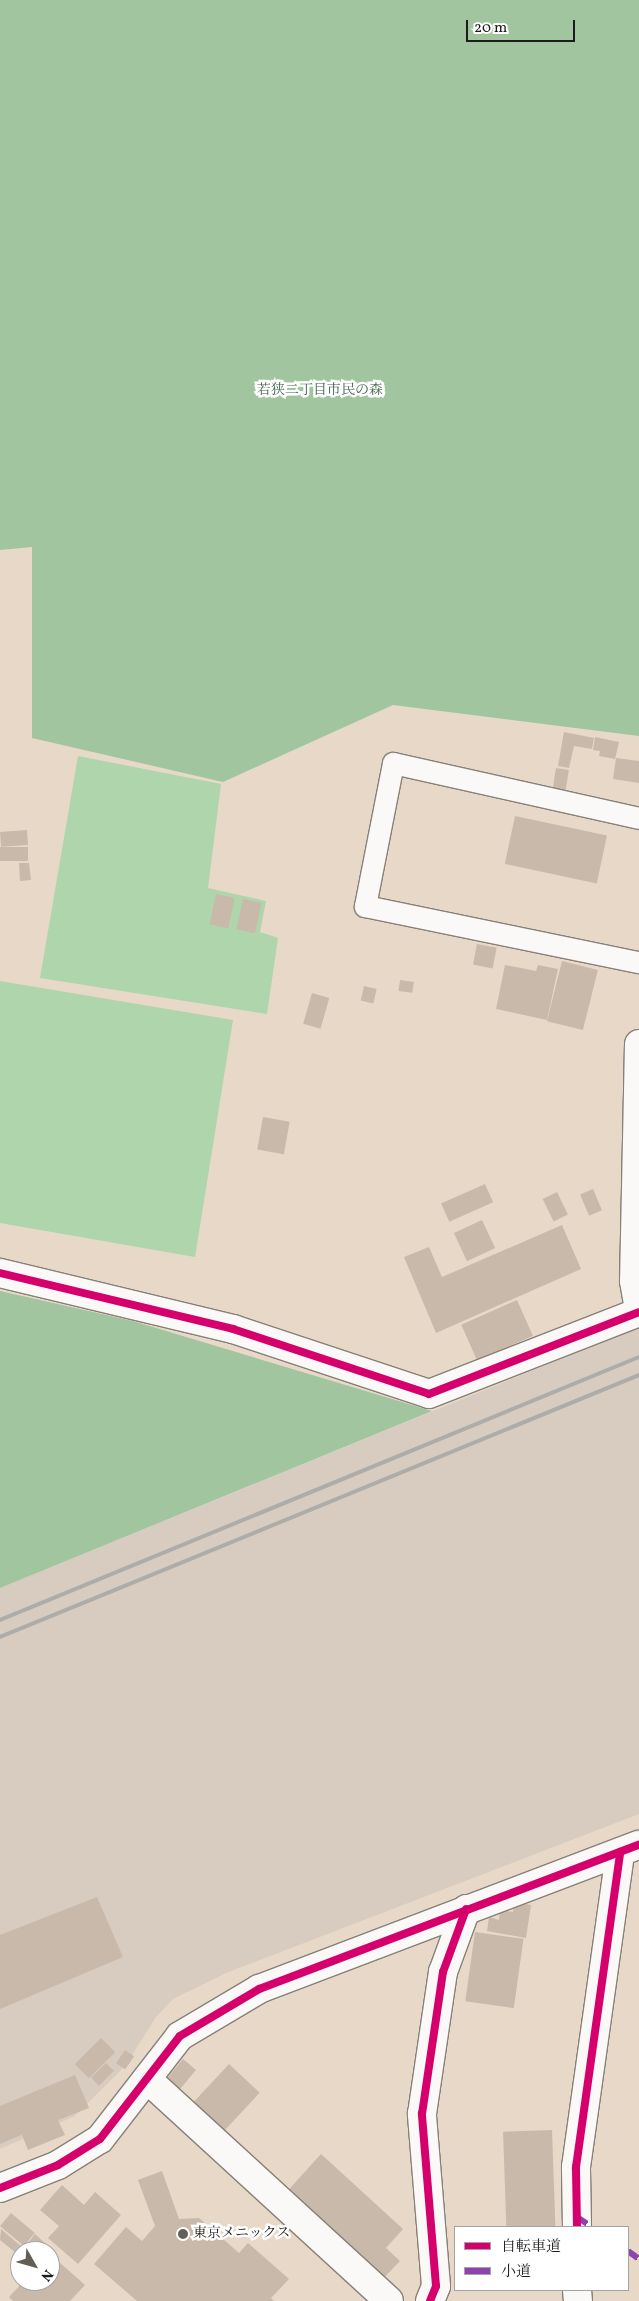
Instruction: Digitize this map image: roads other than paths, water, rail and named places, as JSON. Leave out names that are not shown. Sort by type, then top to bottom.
[{"type":"street","points":[[0,1273],[233,1329],[430,1394],[639,1310],[634,1281],[639,1044]]},
{"type":"street","points":[[0,2188],[58,2165],[100,2139],[180,2036],[259,1990],[630,1849]]},
{"type":"street","points":[[577,2226],[576,2168],[630,1849]]},
{"type":"street","points":[[430,2301],[436,2286],[422,2114],[443,1972],[466,1910]]},
{"type":"street","points":[[147,2079],[389,2301]]},
{"type":"lane","points":[[639,818],[392,763],[365,906],[639,962]]},
{"type":"railway","points":[[0,1620],[639,1357]]},
{"type":"railway","points":[[0,1637],[639,1375]]},
{"type":"place","name":"東京メニックス","points":[[183,2234]]},
{"type":"park label","name":"若狭二丁目市民の森","points":[[320,391]]}]
